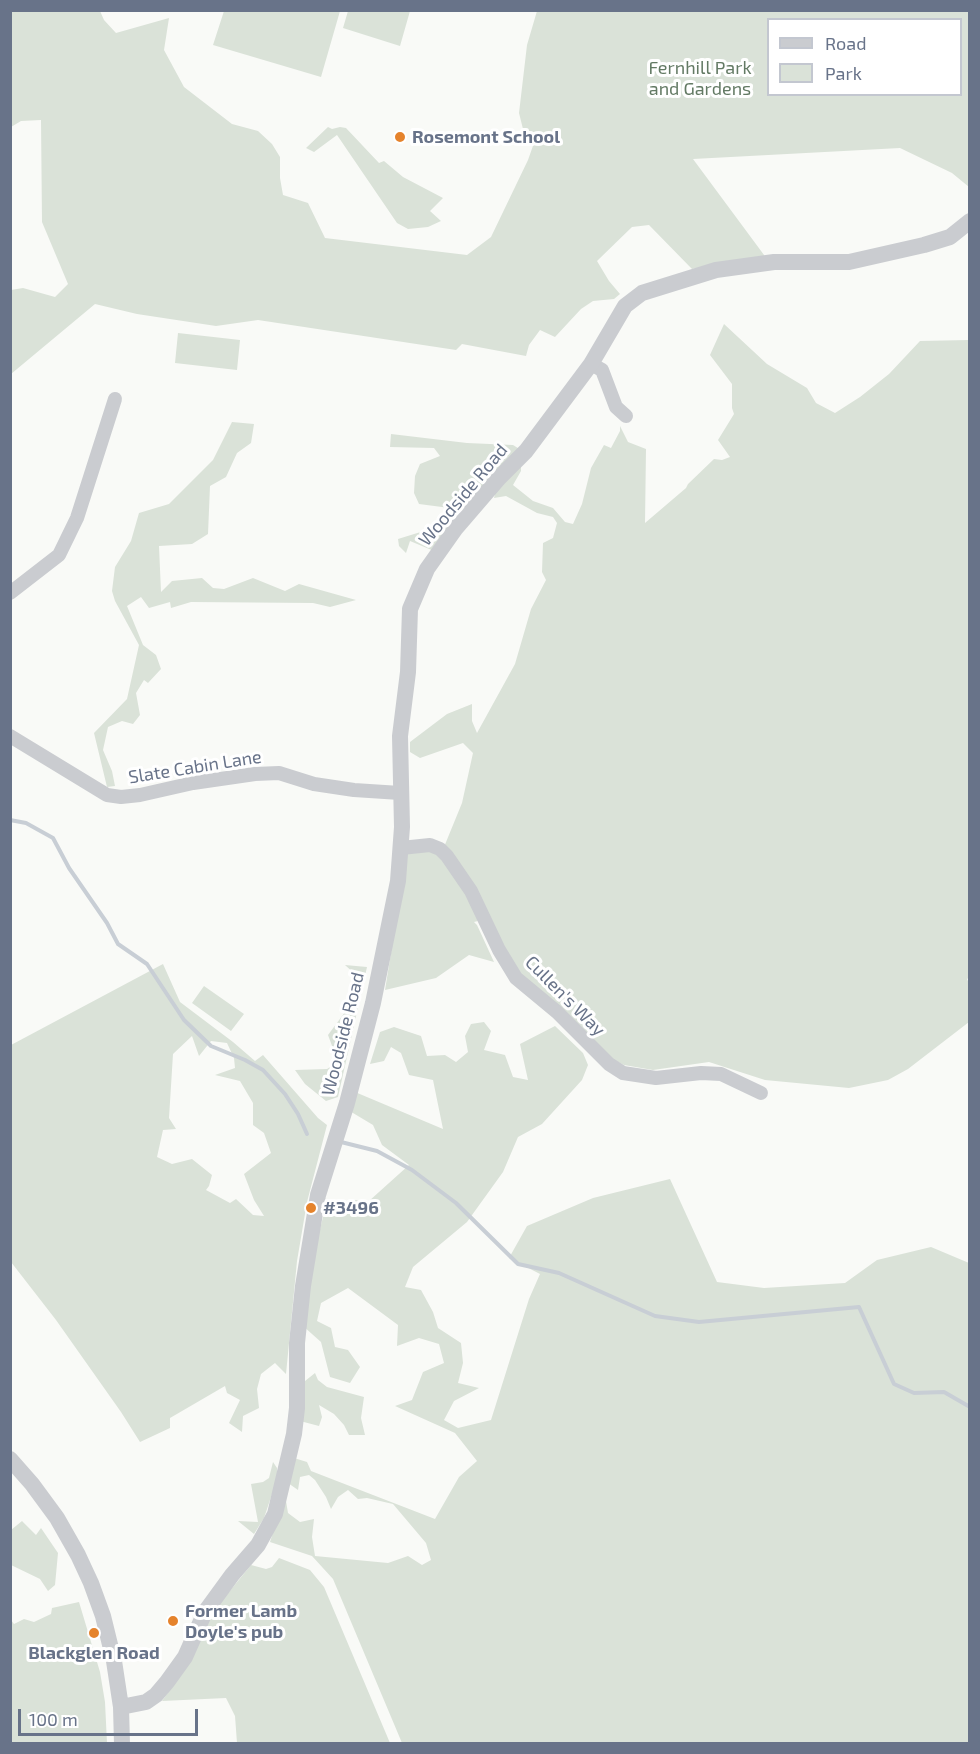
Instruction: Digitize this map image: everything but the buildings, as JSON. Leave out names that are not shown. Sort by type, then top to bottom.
[{"type":"street","name":"Woodside Road","points":[[121,1707],[146,1702],[168,1682],[185,1657],[205,1612],[258,1545],[275,1514],[294,1434],[297,1408],[297,1343],[303,1286],[318,1195],[347,1103],[373,1003],[398,881],[401,848],[400,736],[408,672],[410,609],[424,578],[443,545],[499,478],[526,451],[591,364],[625,306],[648,289],[716,270],[774,262],[849,262],[924,246],[950,237],[969,221]]},
{"type":"street","points":[[591,364],[602,370],[616,407],[626,417]]},
{"type":"street","points":[[10,592],[59,555],[77,518],[100,452],[115,399]]},
{"type":"street","name":"Slate Cabin Lane","points":[[10,736],[107,795],[121,797],[140,795],[193,783],[279,773],[314,784],[344,789],[400,793]]},
{"type":"street","name":"Cullen's Way","points":[[401,848],[430,845],[440,849],[447,856],[471,891],[516,978],[557,1012],[609,1064],[623,1073],[656,1078],[701,1073],[721,1074],[760,1093]]},
{"type":"street","points":[[10,1459],[33,1484],[57,1518],[91,1583],[107,1629],[114,1661],[121,1707],[122,1743]]},
{"type":"green space","name":"Fernhill Park and Gardens","points":[[11,11],[100,11],[104,20],[116,33],[169,18],[164,50],[184,87],[232,124],[258,131],[272,144],[280,157],[283,195],[308,203],[325,238],[467,255],[491,237],[534,143],[526,141],[519,113],[527,45],[537,11],[969,11],[969,187],[952,173],[900,148],[693,159],[767,259],[692,269],[649,225],[632,227],[597,261],[620,294],[614,299],[593,301],[581,309],[555,337],[540,330],[529,345],[526,356],[462,344],[456,350],[258,320],[216,326],[137,314],[95,304],[11,374],[11,290],[23,288],[55,297],[68,284],[42,222],[41,120],[21,121],[11,127]]},
{"type":"green space","points":[[224,11],[340,11],[321,77],[213,45]]},
{"type":"green space","points":[[348,11],[410,11],[400,46],[343,28]]},
{"type":"green space","points":[[328,127],[346,128],[379,163],[384,161],[403,177],[443,198],[430,211],[441,221],[428,227],[408,229],[397,223],[337,135],[314,152],[306,148]]},
{"type":"green space","points":[[724,324],[767,364],[807,388],[816,403],[835,413],[889,374],[920,341],[969,340],[970,977],[967,979],[970,985],[969,1022],[908,1069],[888,1080],[849,1088],[765,1080],[709,1062],[653,1070],[624,1065],[614,1060],[523,978],[444,847],[462,803],[473,753],[463,743],[420,758],[410,752],[410,742],[447,714],[472,704],[472,721],[477,733],[515,664],[531,609],[546,580],[542,572],[543,543],[553,538],[557,523],[553,517],[537,513],[506,496],[494,498],[496,490],[521,466],[521,471],[513,485],[533,501],[553,508],[565,522],[573,524],[582,504],[591,468],[604,445],[611,448],[620,431],[620,426],[628,442],[646,449],[645,523],[686,488],[714,459],[722,460],[730,457],[718,440],[734,414],[732,384],[710,355]]},
{"type":"green space","points":[[178,333],[240,340],[237,370],[175,363]]},
{"type":"green space","points":[[232,422],[254,424],[251,443],[237,453],[226,477],[210,486],[208,534],[192,544],[159,546],[161,592],[172,581],[202,578],[213,588],[224,589],[253,578],[285,591],[299,584],[356,600],[330,607],[313,603],[191,602],[171,608],[170,602],[149,608],[141,597],[127,606],[143,645],[156,655],[161,669],[148,683],[144,680],[136,693],[140,715],[133,724],[122,721],[108,727],[103,750],[112,771],[115,786],[107,787],[94,733],[127,699],[139,645],[115,601],[112,591],[115,567],[131,541],[139,513],[169,504],[213,460]]},
{"type":"green space","points":[[391,434],[467,443],[513,445],[521,450],[465,510],[419,504],[414,493],[415,476],[420,464],[440,456],[434,448],[390,447]]},
{"type":"green space","points":[[453,526],[434,551],[410,541],[406,553],[399,546],[398,539],[427,530]]},
{"type":"green space","points":[[415,851],[438,852],[467,889],[478,921],[474,922],[494,962],[469,955],[436,978],[385,990],[407,854]]},
{"type":"green space","points":[[163,964],[180,1002],[255,1061],[263,1055],[318,1118],[327,1125],[307,1202],[297,1261],[286,1374],[275,1363],[261,1374],[257,1389],[259,1408],[243,1416],[242,1432],[229,1423],[240,1400],[227,1393],[225,1386],[170,1418],[170,1428],[140,1442],[56,1320],[11,1262],[11,1045]],"holes":[[[192,1036],[199,1056],[211,1041],[227,1043],[234,1058],[235,1068],[215,1075],[240,1081],[253,1103],[253,1125],[264,1133],[271,1153],[244,1174],[254,1200],[264,1216],[253,1215],[236,1199],[230,1203],[206,1190],[212,1175],[192,1159],[172,1164],[157,1157],[163,1130],[176,1129],[169,1118],[173,1054]]]},
{"type":"green space","points":[[345,965],[367,967],[338,1097],[326,1101],[305,1084],[295,1070],[327,1069],[338,1062],[328,1035],[348,1008],[357,976]]},
{"type":"green space","points":[[204,986],[244,1014],[231,1031],[192,1003]]},
{"type":"green space","points":[[484,1022],[491,1031],[484,1050],[505,1055],[513,1077],[528,1080],[520,1044],[555,1026],[583,1053],[588,1065],[582,1080],[542,1124],[518,1137],[503,1172],[467,1222],[413,1267],[405,1287],[421,1290],[433,1312],[438,1328],[461,1343],[463,1363],[458,1383],[479,1388],[454,1401],[444,1420],[458,1428],[491,1420],[529,1299],[540,1274],[509,1258],[527,1226],[593,1198],[670,1179],[717,1282],[764,1288],[845,1283],[877,1260],[931,1247],[969,1263],[969,1743],[402,1743],[333,1579],[312,1556],[270,1542],[285,1495],[288,1513],[300,1522],[314,1519],[312,1537],[315,1556],[388,1563],[408,1556],[422,1565],[431,1560],[426,1543],[393,1504],[367,1498],[358,1499],[348,1490],[338,1497],[331,1509],[315,1480],[309,1475],[300,1477],[298,1490],[288,1483],[294,1458],[307,1462],[311,1471],[435,1519],[459,1477],[477,1461],[455,1433],[395,1406],[412,1400],[423,1372],[444,1363],[439,1344],[419,1338],[397,1346],[398,1325],[348,1288],[321,1303],[317,1321],[331,1328],[335,1347],[348,1350],[360,1367],[350,1383],[330,1377],[321,1342],[303,1326],[304,1295],[323,1217],[352,1200],[369,1201],[409,1165],[382,1145],[373,1125],[348,1110],[355,1092],[443,1129],[433,1080],[409,1075],[401,1053],[391,1047],[384,1061],[370,1064],[380,1032],[394,1027],[421,1036],[427,1056],[445,1055],[456,1062],[468,1052],[465,1036],[471,1024]]},
{"type":"green space","points":[[315,1373],[318,1380],[327,1387],[364,1397],[361,1418],[365,1435],[349,1435],[334,1414],[319,1405],[322,1417],[319,1426],[300,1421],[300,1385]]},
{"type":"green space","points":[[273,1462],[277,1468],[277,1479],[264,1518],[254,1534],[238,1521],[258,1522],[251,1484],[263,1482],[269,1478]]},
{"type":"green space","points":[[22,1521],[36,1535],[41,1528],[58,1553],[55,1585],[48,1591],[40,1579],[11,1565],[11,1530]]},
{"type":"green space","points":[[279,1558],[310,1570],[324,1587],[390,1743],[237,1743],[235,1716],[226,1698],[162,1701],[187,1666],[202,1625],[251,1565],[266,1569],[272,1567]]},
{"type":"green space","points":[[79,1602],[100,1672],[105,1702],[107,1743],[11,1743],[11,1620],[14,1624],[24,1619],[34,1622],[51,1614],[52,1608]]},
{"type":"waterway","points":[[10,820],[26,823],[53,838],[69,868],[107,923],[118,944],[147,964],[184,1020],[211,1046],[263,1070],[285,1094],[307,1134]]},
{"type":"waterway","points":[[341,1142],[377,1151],[412,1170],[456,1203],[518,1264],[559,1273],[655,1316],[699,1322],[859,1307],[894,1384],[914,1393],[944,1392],[970,1407]]},
{"type":"place","name":"Rosemont School","points":[[400,137]]},
{"type":"place","name":"#3496","points":[[311,1208]]},
{"type":"place","name":"Former Lamb Doyle's pub","points":[[173,1621]]},
{"type":"place","name":"Blackglen Road","points":[[94,1633]]}]
